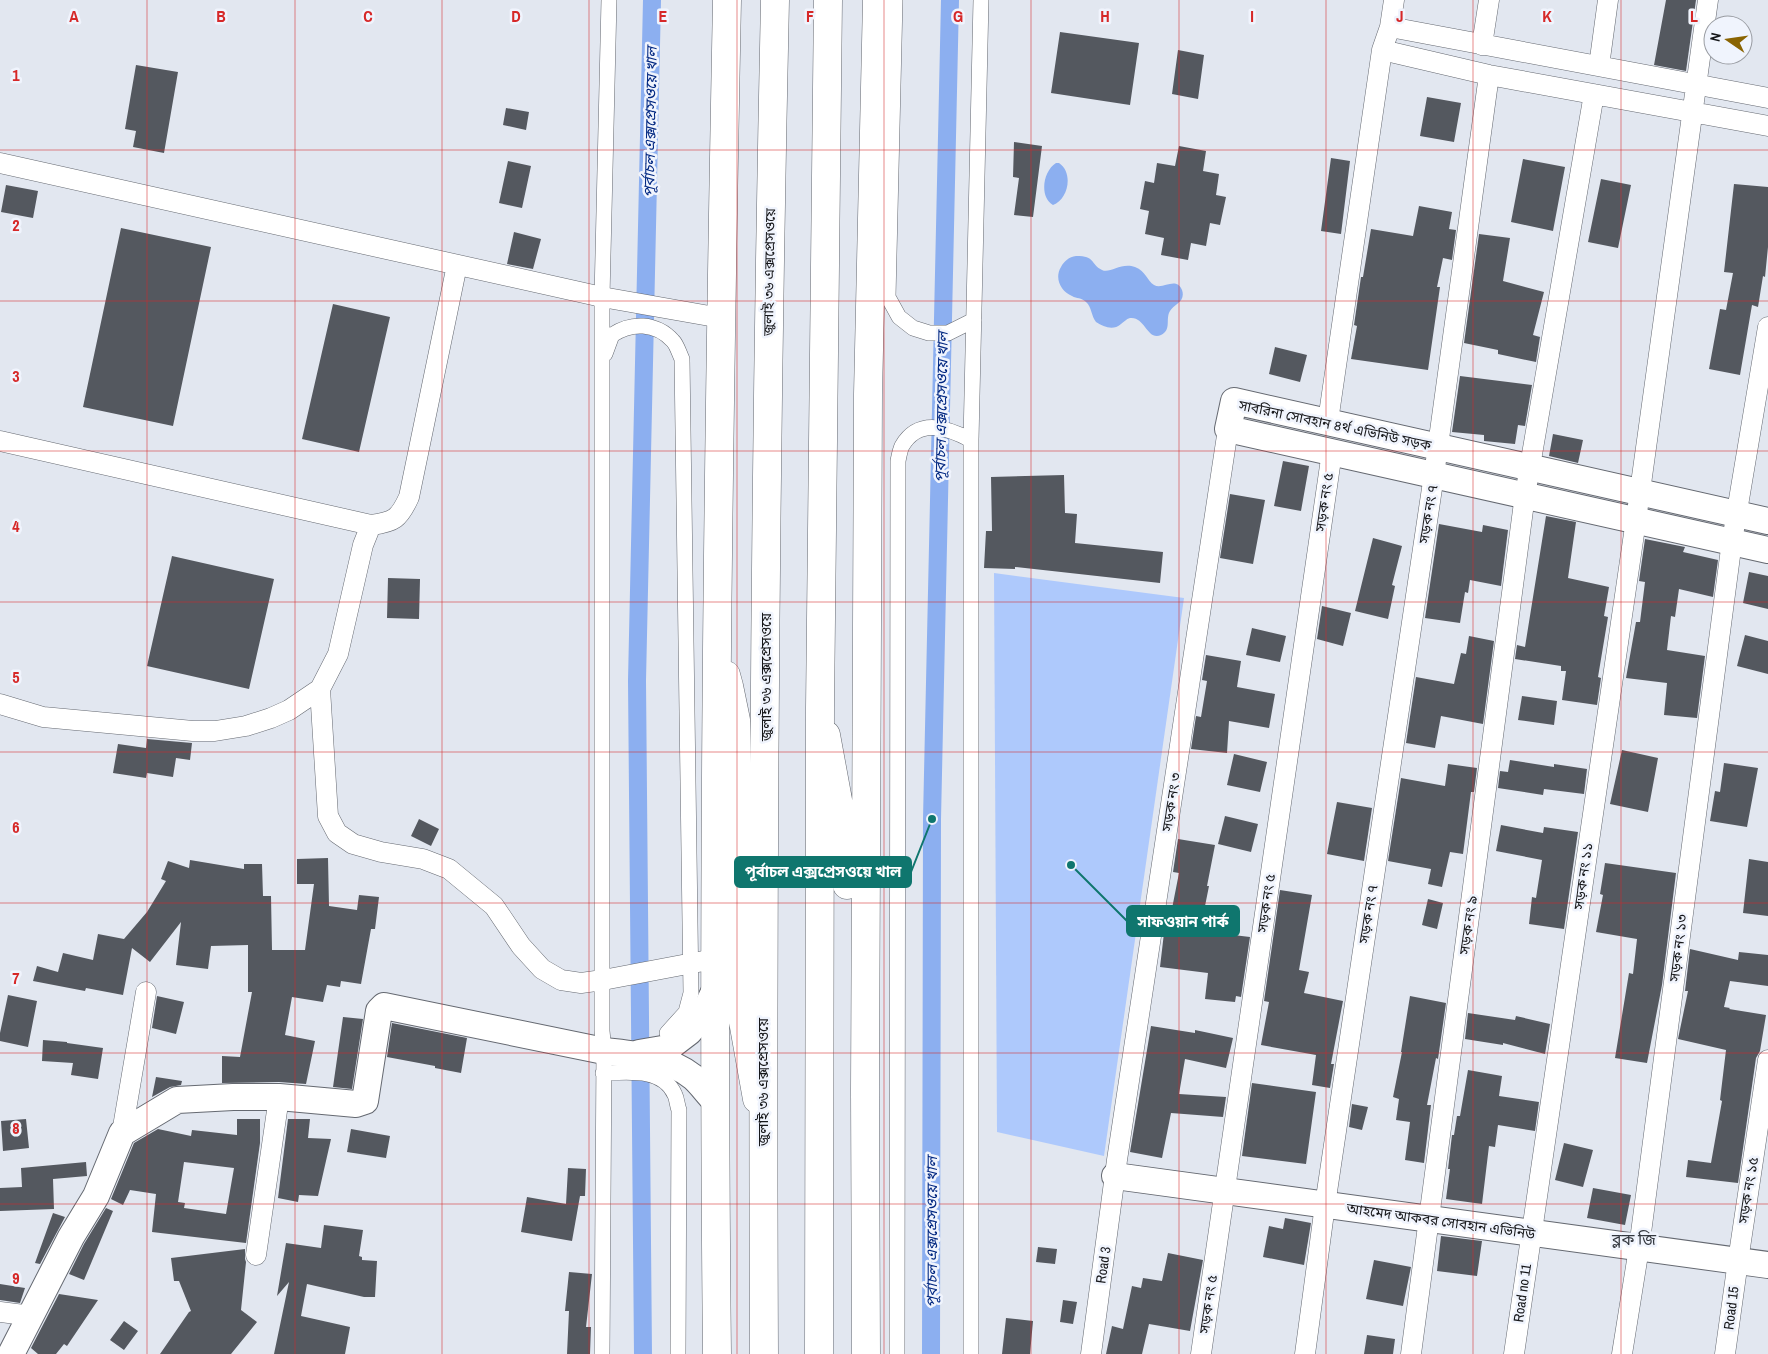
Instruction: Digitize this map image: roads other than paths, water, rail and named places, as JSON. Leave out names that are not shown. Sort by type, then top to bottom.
[{"type":"main road","points":[[716,1354],[714,959],[716,648],[727,0]]},
{"type":"main road","name":"জুলাই ৩৬ এক্সপ্রেসওয়ে","points":[[764,1354],[763,1127],[768,331],[774,0]]},
{"type":"main road","points":[[818,1354],[820,707],[828,0]]},
{"type":"main road","points":[[866,1354],[865,1091],[868,404],[878,0]]},
{"type":"main road","points":[[716,648],[729,686],[736,720],[743,1021],[752,1078],[763,1127]]},
{"type":"main road","points":[[820,707],[847,849],[849,974],[854,1049],[865,1091]]},
{"type":"street","points":[[602,1354],[602,297],[610,0]]},
{"type":"street","points":[[895,0],[888,297],[899,317],[913,328],[929,333],[948,333],[974,320]]},
{"type":"street","points":[[971,1354],[971,440],[981,0]]},
{"type":"street","points":[[1332,452],[1333,422],[1382,50],[1390,27],[1394,0]]},
{"type":"street","points":[[1482,45],[1489,0]]},
{"type":"street","points":[[1599,66],[1608,0]]},
{"type":"street","name":"সড়ক নং ১১","points":[[1532,1225],[1636,520],[1708,0]]},
{"type":"street","points":[[1390,27],[1768,98]]},
{"type":"street","points":[[1382,50],[1489,74],[1768,126]]},
{"type":"street","name":"সড়ক নং ৭","points":[[1305,1354],[1326,1197],[1434,475],[1489,74]]},
{"type":"street","name":"সড়ক নং ৯","points":[[1411,1354],[1525,495],[1594,94]]},
{"type":"street","points":[[0,163],[602,297],[721,318]]},
{"type":"street","points":[[0,441],[371,525],[388,523],[402,513],[409,497],[456,265]]},
{"type":"street","points":[[602,362],[612,335],[632,325],[649,326],[663,332],[674,341],[682,358],[691,992],[678,1032],[668,1048],[603,1062]]},
{"type":"street","name":"সড়ক নং ১৩","points":[[1622,1354],[1640,1240],[1732,541],[1768,327]]},
{"type":"street","name":"সাবরিনা সোবহান ৪র্থ এভিনিউ সড়ক","points":[[1768,521],[1234,401],[1228,429],[1768,550]]},
{"type":"street","points":[[897,1354],[898,461],[902,446],[914,432],[931,427],[955,431],[971,440]]},
{"type":"street","name":"সড়ক নং ৩","points":[[1116,1168],[1228,429]]},
{"type":"street","name":"সড়ক নং ৫","points":[[1201,1354],[1332,452]]},
{"type":"street","points":[[0,704],[43,717],[193,731],[215,731],[246,726],[290,710],[320,688],[338,654],[363,545],[371,525]]},
{"type":"street","points":[[320,688],[328,816],[337,833],[353,844],[381,852],[423,859],[449,869],[494,906],[521,946],[542,969],[561,980],[581,983],[603,980],[714,959]]},
{"type":"street","points":[[11,1354],[71,1237],[96,1196],[122,1132],[146,992]]},
{"type":"street","points":[[678,1032],[703,1014],[714,992]]},
{"type":"street","points":[[122,1132],[178,1100],[279,1097],[356,1104],[365,1101],[379,1011],[384,1006],[646,1072],[662,1080],[674,1093],[679,1110],[678,1354]]},
{"type":"street","points":[[636,1054],[666,1062],[691,1076],[714,1100]]},
{"type":"street","name":"সড়ক নং ১৫","points":[[1739,1253],[1768,1060]]},
{"type":"street","points":[[256,1254],[279,1097]]},
{"type":"street","name":"আহমেদ আকবর সোবহান এভিনিউ","points":[[1116,1168],[1739,1253],[1768,1265]]},
{"type":"street","name":"Road 3","points":[[1091,1354],[1116,1168]]},
{"type":"street","name":"Road no 11","points":[[1514,1354],[1532,1225]]},
{"type":"street","name":"আহমেদ আকবর সোবহান এভিনিউ","points":[[1739,1253],[1768,1249]]},
{"type":"street","name":"Road 15","points":[[1725,1354],[1739,1253]]},
{"type":"street","points":[[0,1312],[32,1316]]},
{"type":"waterway","name":"পূর্বাচল এক্সপ্রেসওয়ে খাল","points":[[643,1354],[637,681],[652,0]]},
{"type":"waterway","name":"পূর্বাচল এক্সপ্রেসওয়ে খাল","points":[[931,1354],[932,819],[950,0]]},
{"type":"place","name":"পূর্বাচল এক্সপ্রেসওয়ে খাল","points":[[932,819]]},
{"type":"place","name":"সাফওয়ান পার্ক","points":[[1071,865]]},
{"type":"district","name":"ব্লক জি","points":[[1634,1239]]}]
